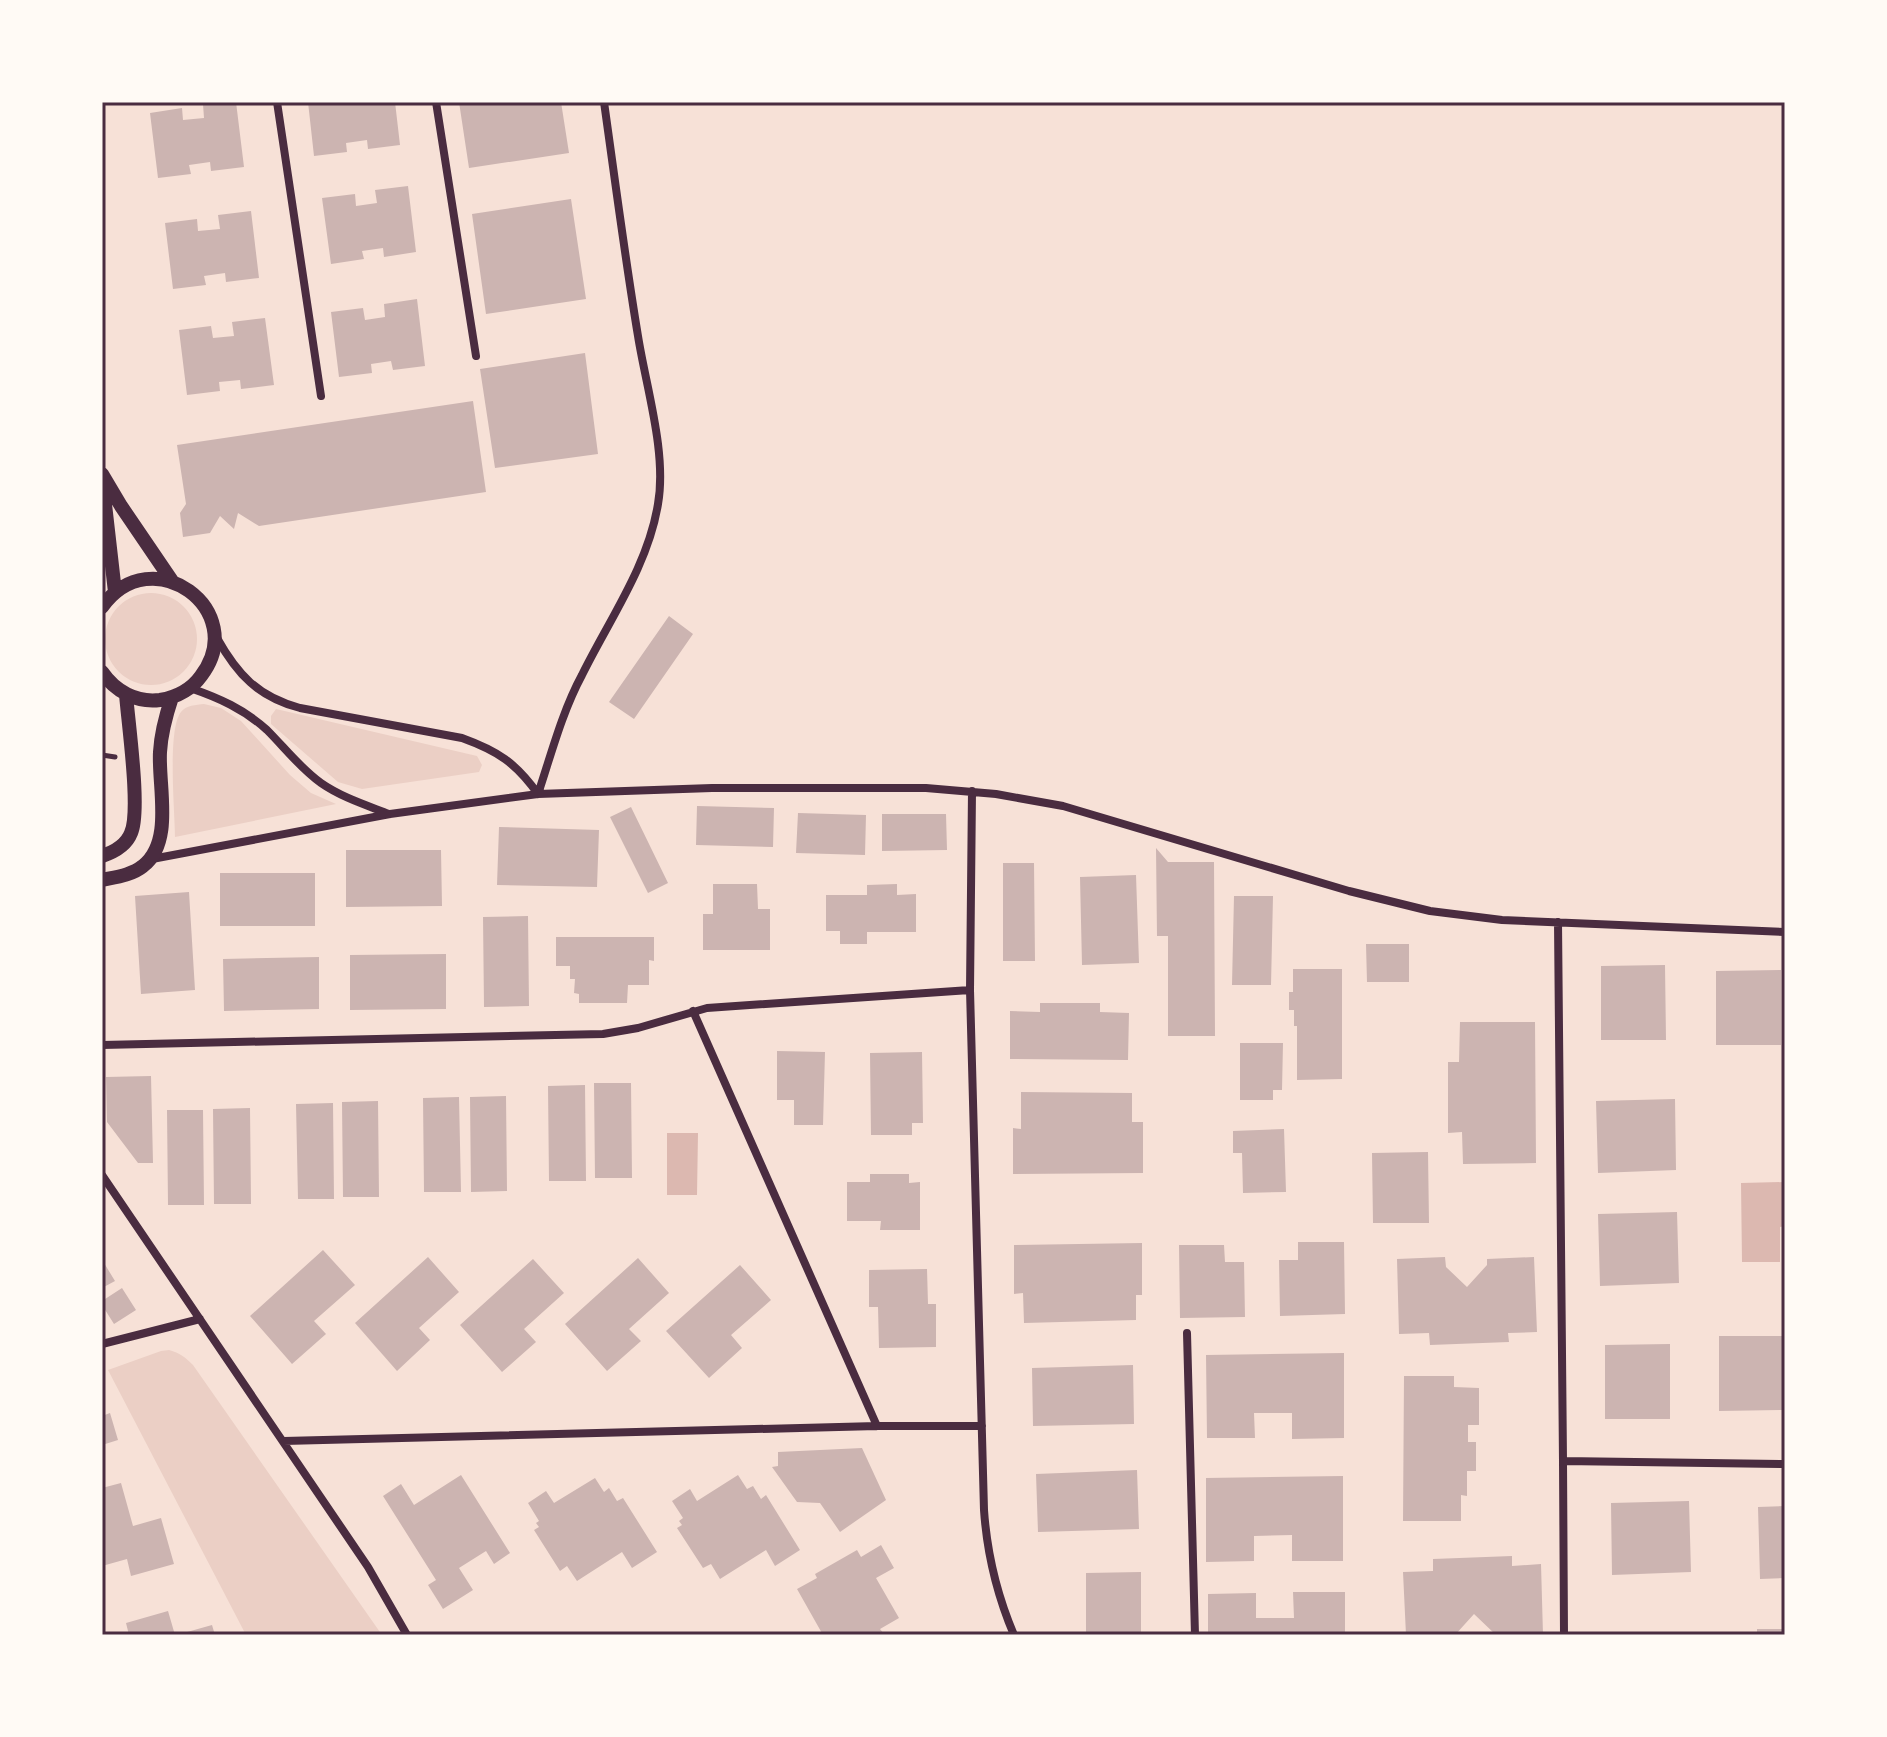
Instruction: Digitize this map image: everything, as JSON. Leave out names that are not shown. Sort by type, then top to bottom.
[{"type":"street","points":[[277,102],[321,396]]},
{"type":"street","points":[[436,102],[476,356]]},
{"type":"street","points":[[538,794],[580,678],[639,565],[659,504],[661,477],[658,444],[638,336],[604,102]]},
{"type":"street","points":[[102,476],[172,581]]},
{"type":"street","points":[[102,476],[115,592]]},
{"type":"street","points":[[102,607],[115,592],[139,580],[172,581],[199,598],[212,620],[214,633],[212,658],[204,673],[190,688],[172,697],[146,700],[126,694],[102,672]]},
{"type":"street","points":[[214,633],[238,672],[276,700],[300,708],[462,738],[507,758],[538,794]]},
{"type":"street","points":[[190,688],[219,698],[248,714],[321,783],[390,814]]},
{"type":"street","points":[[102,856],[123,845],[133,829],[135,801],[126,694]]},
{"type":"street","points":[[102,880],[144,866],[151,859],[160,839],[161,739],[172,697]]},
{"type":"street","points":[[151,859],[390,814],[538,794],[898,787],[972,791],[1063,806],[1393,903],[1430,911],[1477,918],[1785,932]]},
{"type":"street","points":[[972,791],[970,990],[984,1510],[998,1590],[1014,1635]]},
{"type":"street","points":[[1558,922],[1564,1635]]},
{"type":"street","points":[[102,1045],[603,1034],[720,1007],[970,990]]},
{"type":"street","points":[[693,1011],[877,1426]]},
{"type":"street","points":[[102,1175],[368,1567],[407,1635]]},
{"type":"street","points":[[102,1344],[200,1319]]},
{"type":"street","points":[[1187,1333],[1195,1635]]},
{"type":"street","points":[[284,1441],[982,1426]]},
{"type":"street","points":[[1563,1461],[1785,1464]]},
{"type":"shaded area","points":[[151,593],[177,601],[189,613],[197,639],[189,665],[177,677],[151,685],[125,677],[113,665],[105,639],[113,613],[125,601]]},
{"type":"shaded area","points":[[204,704],[221,708],[241,721],[290,775],[311,793],[336,804],[175,837],[173,753],[177,721],[186,708]]},
{"type":"shaded area","points":[[276,709],[477,756],[482,765],[479,772],[362,789],[338,782],[271,724],[271,716]]},
{"type":"shaded area","points":[[667,1133],[698,1133],[697,1195],[667,1195]]},
{"type":"shaded area","points":[[1785,1182],[1785,1226],[1780,1227],[1780,1262],[1742,1262],[1741,1183]]},
{"type":"shaded area","points":[[169,1350],[193,1365],[382,1635],[246,1635],[108,1370]]},
{"type":"building","points":[[236,102],[244,167],[211,171],[210,162],[189,165],[191,174],[158,178],[150,113],[182,108],[183,120],[204,118],[203,104]]},
{"type":"building","points":[[308,102],[395,102],[400,145],[368,149],[367,140],[346,143],[347,152],[314,156]]},
{"type":"building","points":[[459,102],[561,102],[569,153],[469,168]]},
{"type":"building","points":[[408,186],[416,252],[384,257],[383,248],[362,251],[364,259],[331,264],[322,198],[355,194],[356,206],[377,203],[375,190]]},
{"type":"building","points":[[571,199],[586,299],[486,314],[472,214]]},
{"type":"building","points":[[251,211],[259,278],[226,282],[225,273],[204,276],[206,285],[173,289],[165,223],[197,219],[198,231],[220,229],[218,215]]},
{"type":"building","points":[[417,299],[425,366],[393,370],[391,361],[371,364],[372,373],[339,377],[331,312],[363,308],[365,320],[385,317],[384,304]]},
{"type":"building","points":[[265,318],[274,385],[241,389],[240,380],[219,382],[220,391],[187,395],[179,330],[211,326],[213,338],[234,336],[232,322]]},
{"type":"building","points":[[585,353],[598,454],[495,468],[480,369]]},
{"type":"building","points":[[473,401],[486,492],[259,526],[238,513],[234,529],[220,516],[210,533],[183,537],[180,513],[186,504],[177,445]]},
{"type":"building","points":[[669,616],[693,634],[634,719],[609,702]]},
{"type":"building","points":[[697,806],[774,808],[773,847],[696,845]]},
{"type":"building","points":[[631,807],[668,883],[648,893],[610,817]]},
{"type":"building","points":[[798,813],[866,815],[865,855],[796,853]]},
{"type":"building","points":[[882,814],[946,814],[947,850],[882,851]]},
{"type":"building","points":[[499,827],[599,830],[597,887],[497,885]]},
{"type":"building","points":[[1156,848],[1168,862],[1214,862],[1215,1036],[1168,1036],[1168,936],[1157,936]]},
{"type":"building","points":[[346,850],[441,850],[442,906],[346,907]]},
{"type":"building","points":[[1003,863],[1034,863],[1035,961],[1003,961]]},
{"type":"building","points":[[220,873],[315,873],[315,926],[220,926]]},
{"type":"building","points":[[1136,875],[1139,963],[1082,965],[1080,877]]},
{"type":"building","points":[[713,884],[757,884],[758,909],[770,909],[770,950],[703,950],[703,914],[713,914]]},
{"type":"building","points":[[897,884],[897,895],[916,894],[916,932],[867,932],[867,944],[840,944],[840,931],[826,931],[826,895],[867,895],[867,885]]},
{"type":"building","points":[[189,892],[195,990],[141,994],[135,896]]},
{"type":"building","points":[[1234,896],[1273,896],[1271,985],[1232,985]]},
{"type":"building","points":[[528,916],[529,1006],[484,1007],[483,917]]},
{"type":"building","points":[[556,937],[654,937],[654,961],[649,960],[649,985],[628,985],[627,1003],[579,1003],[579,994],[574,993],[575,979],[570,979],[570,966],[556,966]]},
{"type":"building","points":[[1366,944],[1409,944],[1409,982],[1367,982]]},
{"type":"building","points":[[446,954],[446,1009],[350,1010],[350,955]]},
{"type":"building","points":[[319,957],[319,1009],[224,1011],[223,959]]},
{"type":"building","points":[[1665,965],[1666,1040],[1601,1040],[1601,966]]},
{"type":"building","points":[[1293,969],[1342,969],[1342,1079],[1297,1080],[1297,1026],[1294,1026],[1294,1010],[1289,1010]]},
{"type":"building","points":[[1781,970],[1781,1045],[1716,1045],[1716,971]]},
{"type":"building","points":[[1040,1003],[1100,1003],[1100,1012],[1129,1013],[1128,1060],[1010,1059],[1010,1011],[1040,1012]]},
{"type":"building","points":[[1460,1022],[1535,1022],[1536,1163],[1463,1164],[1462,1132],[1448,1133],[1448,1062],[1459,1062]]},
{"type":"building","points":[[1240,1043],[1283,1043],[1282,1090],[1273,1090],[1273,1100],[1240,1100]]},
{"type":"building","points":[[777,1051],[825,1052],[823,1125],[794,1125],[794,1100],[777,1100]]},
{"type":"building","points":[[922,1052],[923,1123],[912,1123],[912,1135],[871,1135],[870,1053]]},
{"type":"building","points":[[151,1076],[153,1163],[138,1163],[107,1122],[106,1077]]},
{"type":"building","points":[[594,1083],[631,1083],[632,1178],[595,1178]]},
{"type":"building","points":[[585,1085],[586,1181],[549,1181],[548,1086]]},
{"type":"building","points":[[1021,1092],[1132,1093],[1132,1122],[1143,1122],[1143,1173],[1013,1174],[1013,1128],[1021,1129]]},
{"type":"building","points":[[506,1096],[507,1191],[471,1192],[470,1097]]},
{"type":"building","points":[[459,1097],[461,1192],[424,1192],[423,1098]]},
{"type":"building","points":[[1675,1099],[1676,1170],[1598,1173],[1596,1101]]},
{"type":"building","points":[[378,1101],[379,1197],[343,1197],[342,1102]]},
{"type":"building","points":[[333,1103],[334,1199],[298,1199],[296,1104]]},
{"type":"building","points":[[250,1108],[251,1204],[214,1204],[213,1109]]},
{"type":"building","points":[[167,1110],[203,1110],[204,1205],[168,1205]]},
{"type":"building","points":[[1284,1129],[1286,1192],[1243,1193],[1242,1153],[1233,1153],[1233,1131]]},
{"type":"building","points":[[1428,1152],[1429,1223],[1373,1223],[1372,1153]]},
{"type":"building","points":[[870,1174],[909,1174],[909,1183],[920,1182],[920,1230],[880,1230],[881,1221],[847,1221],[847,1182],[870,1182]]},
{"type":"building","points":[[1677,1212],[1679,1283],[1600,1286],[1598,1214]]},
{"type":"building","points":[[1298,1242],[1344,1242],[1345,1314],[1280,1316],[1279,1260],[1298,1260]]},
{"type":"building","points":[[1142,1243],[1142,1295],[1136,1295],[1136,1320],[1024,1323],[1023,1293],[1014,1294],[1014,1245]]},
{"type":"building","points":[[1179,1245],[1224,1245],[1225,1262],[1244,1262],[1245,1317],[1180,1318]]},
{"type":"building","points":[[323,1250],[355,1285],[314,1321],[326,1334],[292,1364],[250,1316]]},
{"type":"building","points":[[428,1257],[459,1292],[419,1328],[430,1340],[397,1371],[355,1323]]},
{"type":"building","points":[[1445,1257],[1446,1267],[1467,1287],[1487,1265],[1487,1259],[1534,1257],[1537,1332],[1508,1333],[1509,1342],[1430,1345],[1429,1333],[1399,1334],[1397,1259]]},
{"type":"building","points":[[638,1258],[669,1293],[629,1329],[641,1341],[607,1371],[565,1324]]},
{"type":"building","points":[[533,1259],[564,1293],[524,1329],[536,1342],[502,1372],[460,1325]]},
{"type":"building","points":[[104,1263],[115,1281],[102,1288],[102,1265]]},
{"type":"building","points":[[740,1265],[771,1300],[731,1335],[742,1348],[709,1378],[666,1331]]},
{"type":"building","points":[[927,1269],[928,1304],[936,1304],[936,1347],[879,1348],[878,1307],[869,1307],[869,1270]]},
{"type":"building","points":[[122,1288],[136,1310],[114,1324],[102,1301]]},
{"type":"building","points":[[1719,1336],[1784,1336],[1784,1410],[1719,1411]]},
{"type":"building","points":[[1670,1344],[1670,1419],[1605,1419],[1605,1345]]},
{"type":"building","points":[[1344,1353],[1344,1438],[1292,1439],[1292,1413],[1254,1413],[1255,1438],[1207,1438],[1206,1355]]},
{"type":"building","points":[[1133,1365],[1134,1424],[1033,1426],[1032,1368]]},
{"type":"building","points":[[1404,1376],[1454,1376],[1454,1387],[1479,1388],[1479,1425],[1468,1425],[1468,1442],[1476,1442],[1476,1471],[1467,1471],[1467,1496],[1461,1495],[1461,1521],[1403,1521]]},
{"type":"building","points":[[110,1413],[118,1440],[102,1445],[102,1416]]},
{"type":"building","points":[[862,1448],[886,1500],[840,1532],[820,1503],[797,1502],[772,1467],[778,1466],[778,1452]]},
{"type":"building","points":[[1137,1470],[1139,1529],[1038,1532],[1036,1474]]},
{"type":"building","points":[[461,1475],[510,1553],[494,1564],[486,1551],[459,1568],[473,1590],[443,1609],[428,1585],[436,1580],[383,1496],[401,1484],[414,1505]]},
{"type":"building","points":[[738,1475],[747,1489],[753,1486],[761,1499],[766,1495],[800,1550],[775,1566],[766,1550],[720,1579],[711,1564],[703,1568],[677,1528],[682,1525],[679,1521],[683,1518],[672,1501],[690,1489],[697,1501]]},
{"type":"building","points":[[1343,1476],[1343,1561],[1292,1561],[1292,1535],[1254,1536],[1254,1561],[1206,1562],[1206,1478]]},
{"type":"building","points":[[595,1478],[604,1492],[609,1488],[617,1501],[623,1498],[657,1552],[632,1568],[622,1552],[577,1581],[567,1566],[560,1571],[534,1530],[539,1527],[536,1523],[539,1521],[528,1503],[546,1491],[554,1503]]},
{"type":"building","points":[[121,1483],[133,1526],[161,1518],[174,1564],[131,1576],[127,1559],[102,1566],[102,1488]]},
{"type":"building","points":[[1689,1501],[1691,1572],[1612,1575],[1611,1503]]},
{"type":"building","points":[[1785,1506],[1785,1578],[1760,1579],[1758,1507]]},
{"type":"building","points":[[881,1545],[894,1568],[876,1578],[899,1618],[880,1629],[882,1635],[823,1635],[797,1589],[817,1578],[815,1574],[857,1550],[861,1557]]},
{"type":"building","points":[[1512,1556],[1512,1566],[1541,1564],[1543,1635],[1496,1635],[1474,1614],[1455,1635],[1406,1635],[1403,1572],[1433,1571],[1433,1559]]},
{"type":"building","points":[[1141,1572],[1141,1635],[1086,1635],[1086,1573]]},
{"type":"building","points":[[1293,1592],[1345,1592],[1345,1635],[1208,1635],[1208,1594],[1256,1593],[1256,1618],[1294,1618]]},
{"type":"building","points":[[168,1611],[175,1635],[129,1635],[126,1623]]},
{"type":"building","points":[[212,1625],[215,1635],[180,1635],[180,1634]]},
{"type":"building","points":[[1757,1629],[1785,1629],[1785,1635],[1757,1635]]}]
